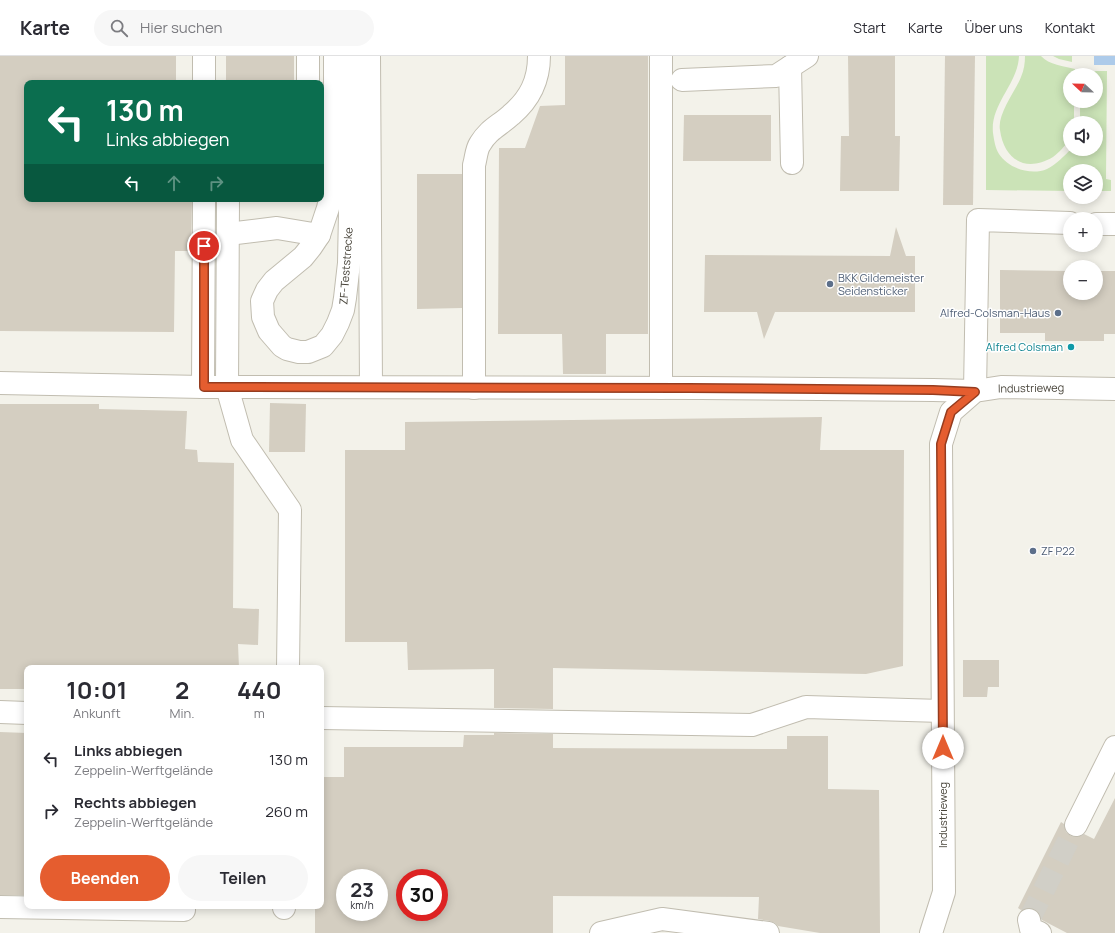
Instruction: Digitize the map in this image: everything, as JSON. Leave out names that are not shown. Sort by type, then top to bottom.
[{"type":"street","points":[[204,56],[204,80]]},
{"type":"street","points":[[308,56],[308,80]]},
{"type":"street","name":"ZF-Teststrecke","points":[[335,56],[335,175],[328,208],[319,235],[312,247],[303,257],[270,285],[262,301],[263,317],[269,332],[282,346],[299,352],[308,352],[323,346],[332,335],[343,310],[349,263],[350,56]]},
{"type":"street","points":[[369,56],[371,387]]},
{"type":"street","points":[[474,388],[474,165],[478,146],[490,131],[511,116],[525,102],[534,86],[539,68],[539,56]]},
{"type":"street","points":[[661,56],[661,388]]},
{"type":"street","points":[[682,80],[776,76],[799,62]]},
{"type":"street","points":[[792,163],[799,62]]},
{"type":"street","points":[[204,202],[204,387]]},
{"type":"street","points":[[228,202],[227,387],[242,440],[290,510],[288,665]]},
{"type":"street","points":[[0,383],[204,387],[661,388],[925,390],[975,392],[978,220],[1063,223]]},
{"type":"street","points":[[1103,224],[1115,224]]},
{"type":"street","points":[[228,234],[277,228],[319,235]]},
{"type":"street","name":"Industrieweg","points":[[931,933],[944,892],[941,444],[951,412],[975,392],[1001,387],[1115,389]]},
{"type":"street","points":[[324,718],[752,725],[806,707],[942,711]]},
{"type":"street","points":[[0,712],[24,713]]},
{"type":"street","points":[[1076,825],[1115,747]]},
{"type":"street","points":[[0,907],[24,907]]},
{"type":"street","points":[[123,909],[184,909]]},
{"type":"street","points":[[601,933],[662,919],[768,933]]},
{"type":"green space","points":[[986,56],[1019,56],[1014,76],[996,113],[993,123],[993,133],[995,144],[1003,159],[1014,167],[1034,172],[1051,167],[1063,156],[1103,156],[1103,116],[1080,116],[1080,108],[1103,108],[1103,71],[1107,71],[1106,179],[1111,180],[1111,191],[1103,191],[1103,164],[1063,164],[1063,191],[986,190]]},
{"type":"green space","points":[[1025,56],[1041,56],[1052,63],[1071,68],[1063,68],[1063,108],[1074,108],[1074,116],[1063,116],[1063,148],[1053,157],[1043,162],[1034,164],[1018,161],[1011,156],[1002,140],[1000,130],[1001,117],[1018,83],[1024,66]]},
{"type":"green space","points":[[1053,56],[1072,56],[1072,62],[1059,59]]},
{"type":"water","points":[[1094,56],[1115,56],[1115,65],[1094,65]]},
{"type":"building","points":[[0,56],[176,56],[176,80],[24,80],[24,202],[192,202],[191,251],[175,251],[174,332],[0,331]]},
{"type":"building","points":[[226,56],[294,56],[294,80],[226,80]]},
{"type":"building","points":[[565,56],[648,56],[648,334],[606,334],[606,374],[563,374],[562,334],[498,334],[499,148],[525,148],[540,106],[565,105]]},
{"type":"building","points":[[848,56],[895,56],[895,136],[900,136],[899,191],[840,191],[841,136],[849,136]]},
{"type":"building","points":[[945,56],[975,56],[973,205],[943,205]]},
{"type":"building","points":[[684,115],[771,115],[771,161],[683,161]]},
{"type":"building","points":[[417,174],[462,174],[462,308],[417,309]]},
{"type":"building","name":"BKK Gildemeister Seidensticker","points":[[896,227],[906,256],[915,256],[915,312],[775,312],[764,339],[757,312],[704,312],[705,255],[890,256]]},
{"type":"building","name":"Alfred-Colsman-Haus","points":[[1000,270],[1063,271],[1063,300],[1103,300],[1103,271],[1115,271],[1115,334],[1104,334],[1104,341],[1045,341],[1045,333],[1000,333]]},
{"type":"building","points":[[270,403],[306,404],[305,452],[269,452]]},
{"type":"building","points":[[0,404],[99,404],[99,409],[187,411],[185,449],[197,450],[198,462],[234,463],[233,608],[259,609],[258,645],[238,644],[239,665],[24,665],[24,689],[0,689]]},
{"type":"building","points":[[822,417],[820,450],[904,450],[903,666],[866,674],[553,668],[553,709],[494,708],[494,669],[408,670],[407,642],[345,642],[345,450],[405,450],[405,422]]},
{"type":"building","points":[[963,660],[999,660],[999,687],[988,687],[987,697],[963,697]]},
{"type":"building","points":[[0,732],[24,733],[24,895],[0,895]]},
{"type":"building","points":[[494,733],[553,734],[553,748],[787,749],[787,736],[828,736],[828,789],[879,790],[880,933],[820,933],[778,926],[770,921],[758,919],[759,897],[553,896],[553,933],[315,933],[315,909],[324,909],[324,777],[344,777],[344,747],[463,747],[464,735],[494,735]]},
{"type":"building","points":[[1115,798],[1115,933],[1067,933],[1042,920],[1038,912],[1033,908],[1021,910],[1018,908],[1061,822],[1064,824],[1066,832],[1071,836],[1077,837],[1084,834],[1094,839]]},
{"type":"tunnel","points":[[1029,920],[1076,825]]},
{"type":"place","name":"BKK Gildemeister Seidensticker","points":[[830,284]]},
{"type":"place","name":"Alfred-Colsman-Haus","points":[[1058,313]]},
{"type":"place","name":"Alfred Colsman","points":[[1071,347]]},
{"type":"place","name":"ZF P22","points":[[1033,551]]},
{"type":"route","points":[[204,246],[204,387],[688,388],[933,390],[975,392],[951,412],[941,444],[943,748]]}]
